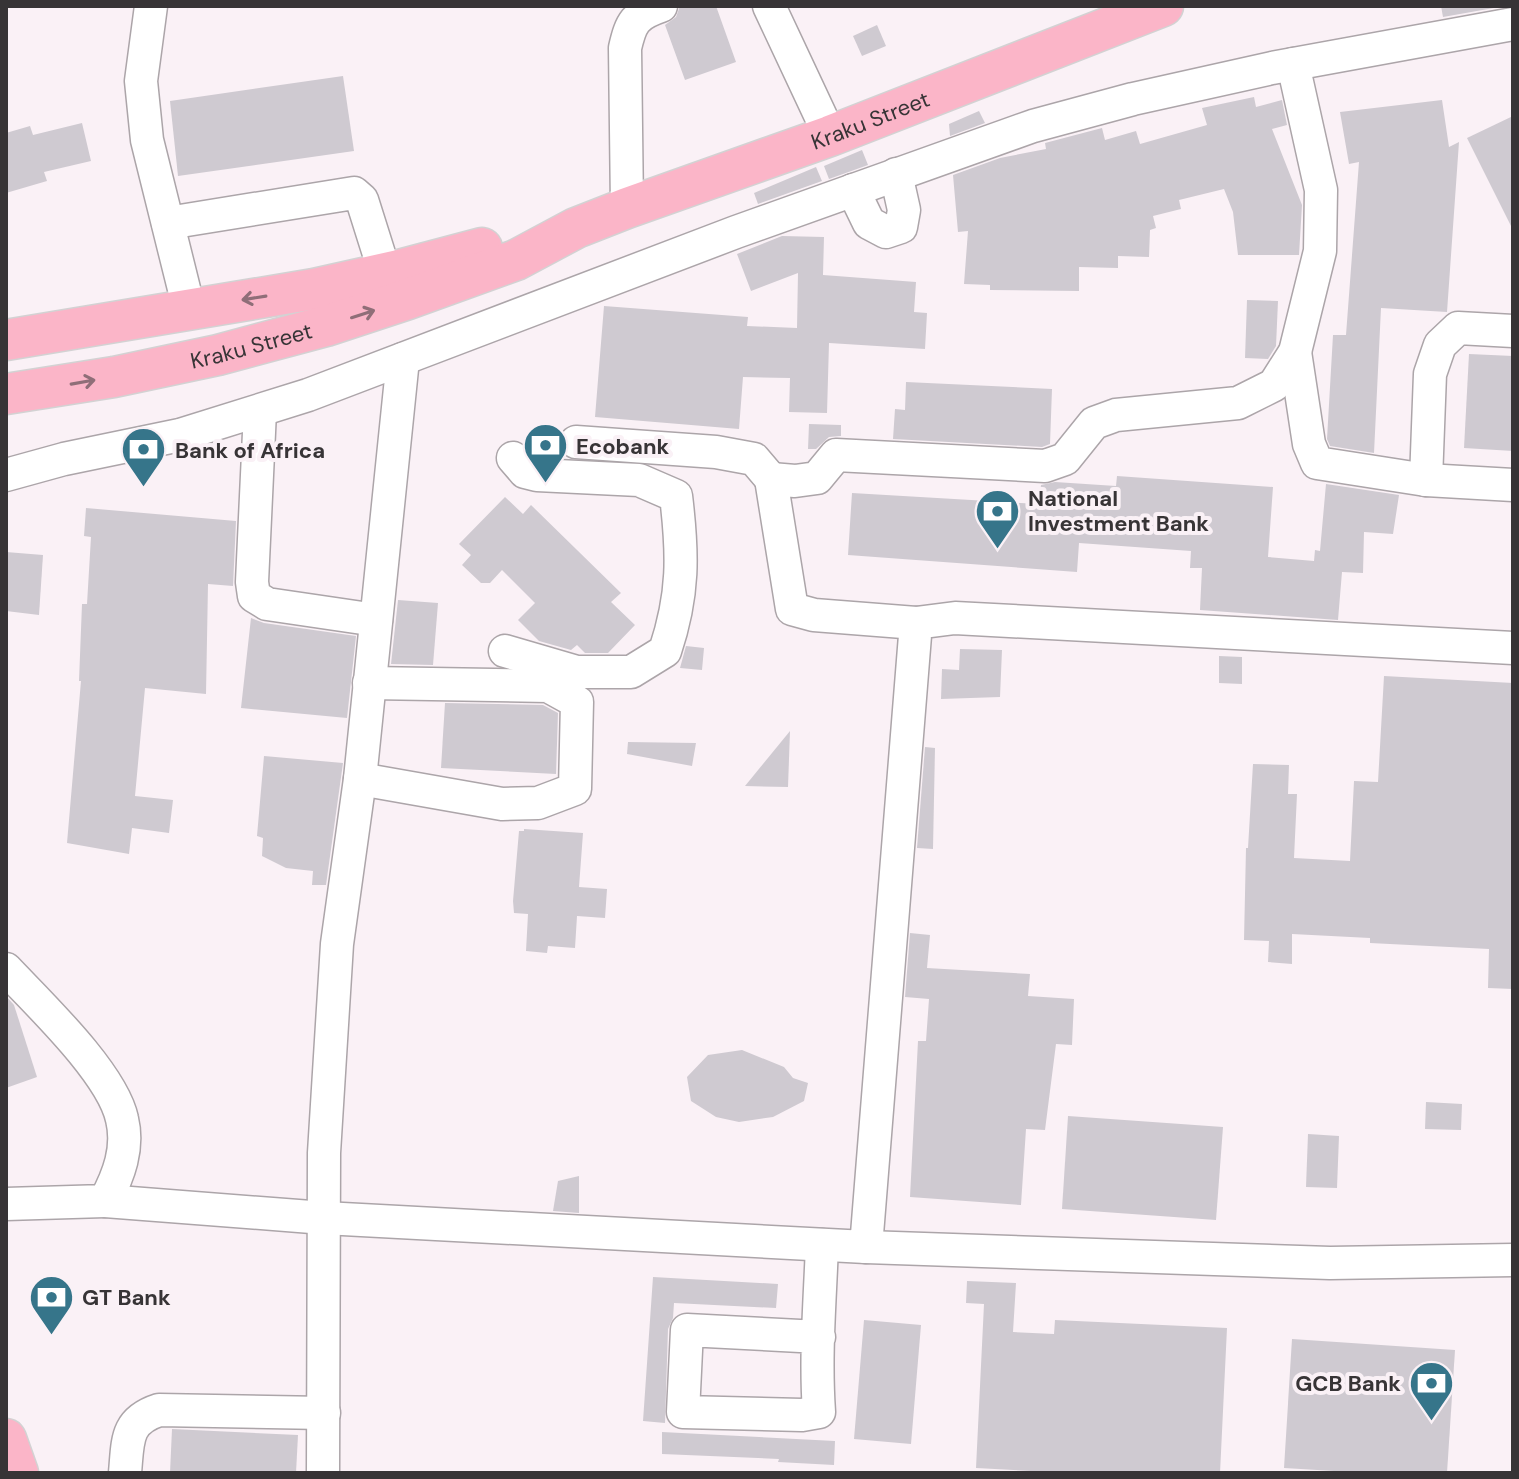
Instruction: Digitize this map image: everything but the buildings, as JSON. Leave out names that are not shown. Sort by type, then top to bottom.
[{"type":"main road","name":"Kraku Street","points":[[6,394],[114,377],[326,326],[516,260],[576,228],[830,136],[1163,6]]},
{"type":"main road","name":"Kraku Street","points":[[6,340],[314,289],[507,241],[576,228]]},
{"type":"main road","points":[[6,1439],[18,1473]]},
{"type":"street","points":[[151,6],[141,81],[147,140],[189,309]]},
{"type":"street","points":[[627,208],[625,48],[630,27],[642,13],[661,6]]},
{"type":"street","points":[[769,6],[830,136]]},
{"type":"street","points":[[6,475],[64,459],[180,435],[260,411],[1033,126],[1133,99],[1293,64],[1513,24]]},
{"type":"street","points":[[771,479],[795,481],[817,478],[836,455],[1045,466],[1065,459],[1094,423],[1116,415],[1238,403],[1274,385],[1295,352],[1320,251],[1321,190],[1293,64]]},
{"type":"street","points":[[853,190],[869,223],[886,232],[901,227],[904,210],[896,174]]},
{"type":"street","points":[[168,223],[354,193],[362,200],[385,273]]},
{"type":"street","points":[[1426,480],[1430,374],[1440,345],[1458,328],[1513,331]]},
{"type":"street","points":[[1295,352],[1309,444],[1317,463],[1426,480],[1513,485]]},
{"type":"street","points":[[323,1473],[324,1153],[337,944],[360,779],[403,359]]},
{"type":"street","points":[[260,411],[252,582],[254,596],[267,604],[376,620]]},
{"type":"street","points":[[576,442],[716,452],[754,459],[771,479],[792,609],[814,615],[916,623],[955,618],[1513,648]]},
{"type":"street","points":[[505,651],[577,672],[631,672],[665,651],[676,618],[682,551],[676,496],[639,480],[537,475],[525,472],[513,458]]},
{"type":"street","points":[[866,1247],[916,623]]},
{"type":"street","points":[[360,779],[502,804],[538,803],[575,789],[577,702],[548,686],[369,683]]},
{"type":"street","points":[[6,969],[64,1030],[113,1093],[122,1119],[124,1146],[120,1174],[105,1201]]},
{"type":"street","points":[[6,1204],[105,1201],[324,1218],[866,1247],[1330,1263],[1513,1260]]},
{"type":"street","points":[[819,1337],[687,1330],[683,1412],[802,1415],[819,1412],[822,1245]]},
{"type":"street","points":[[125,1473],[133,1427],[142,1416],[159,1410],[324,1413]]},
{"type":"place","name":"Ecobank","points":[[545,485]]},
{"type":"place","name":"Bank of Africa","points":[[144,489]]},
{"type":"place","name":"National Investment Bank","points":[[997,550]]},
{"type":"place","name":"GT Bank","points":[[51,1336]]},
{"type":"place","name":"GCB Bank","points":[[1432,1422]]}]
